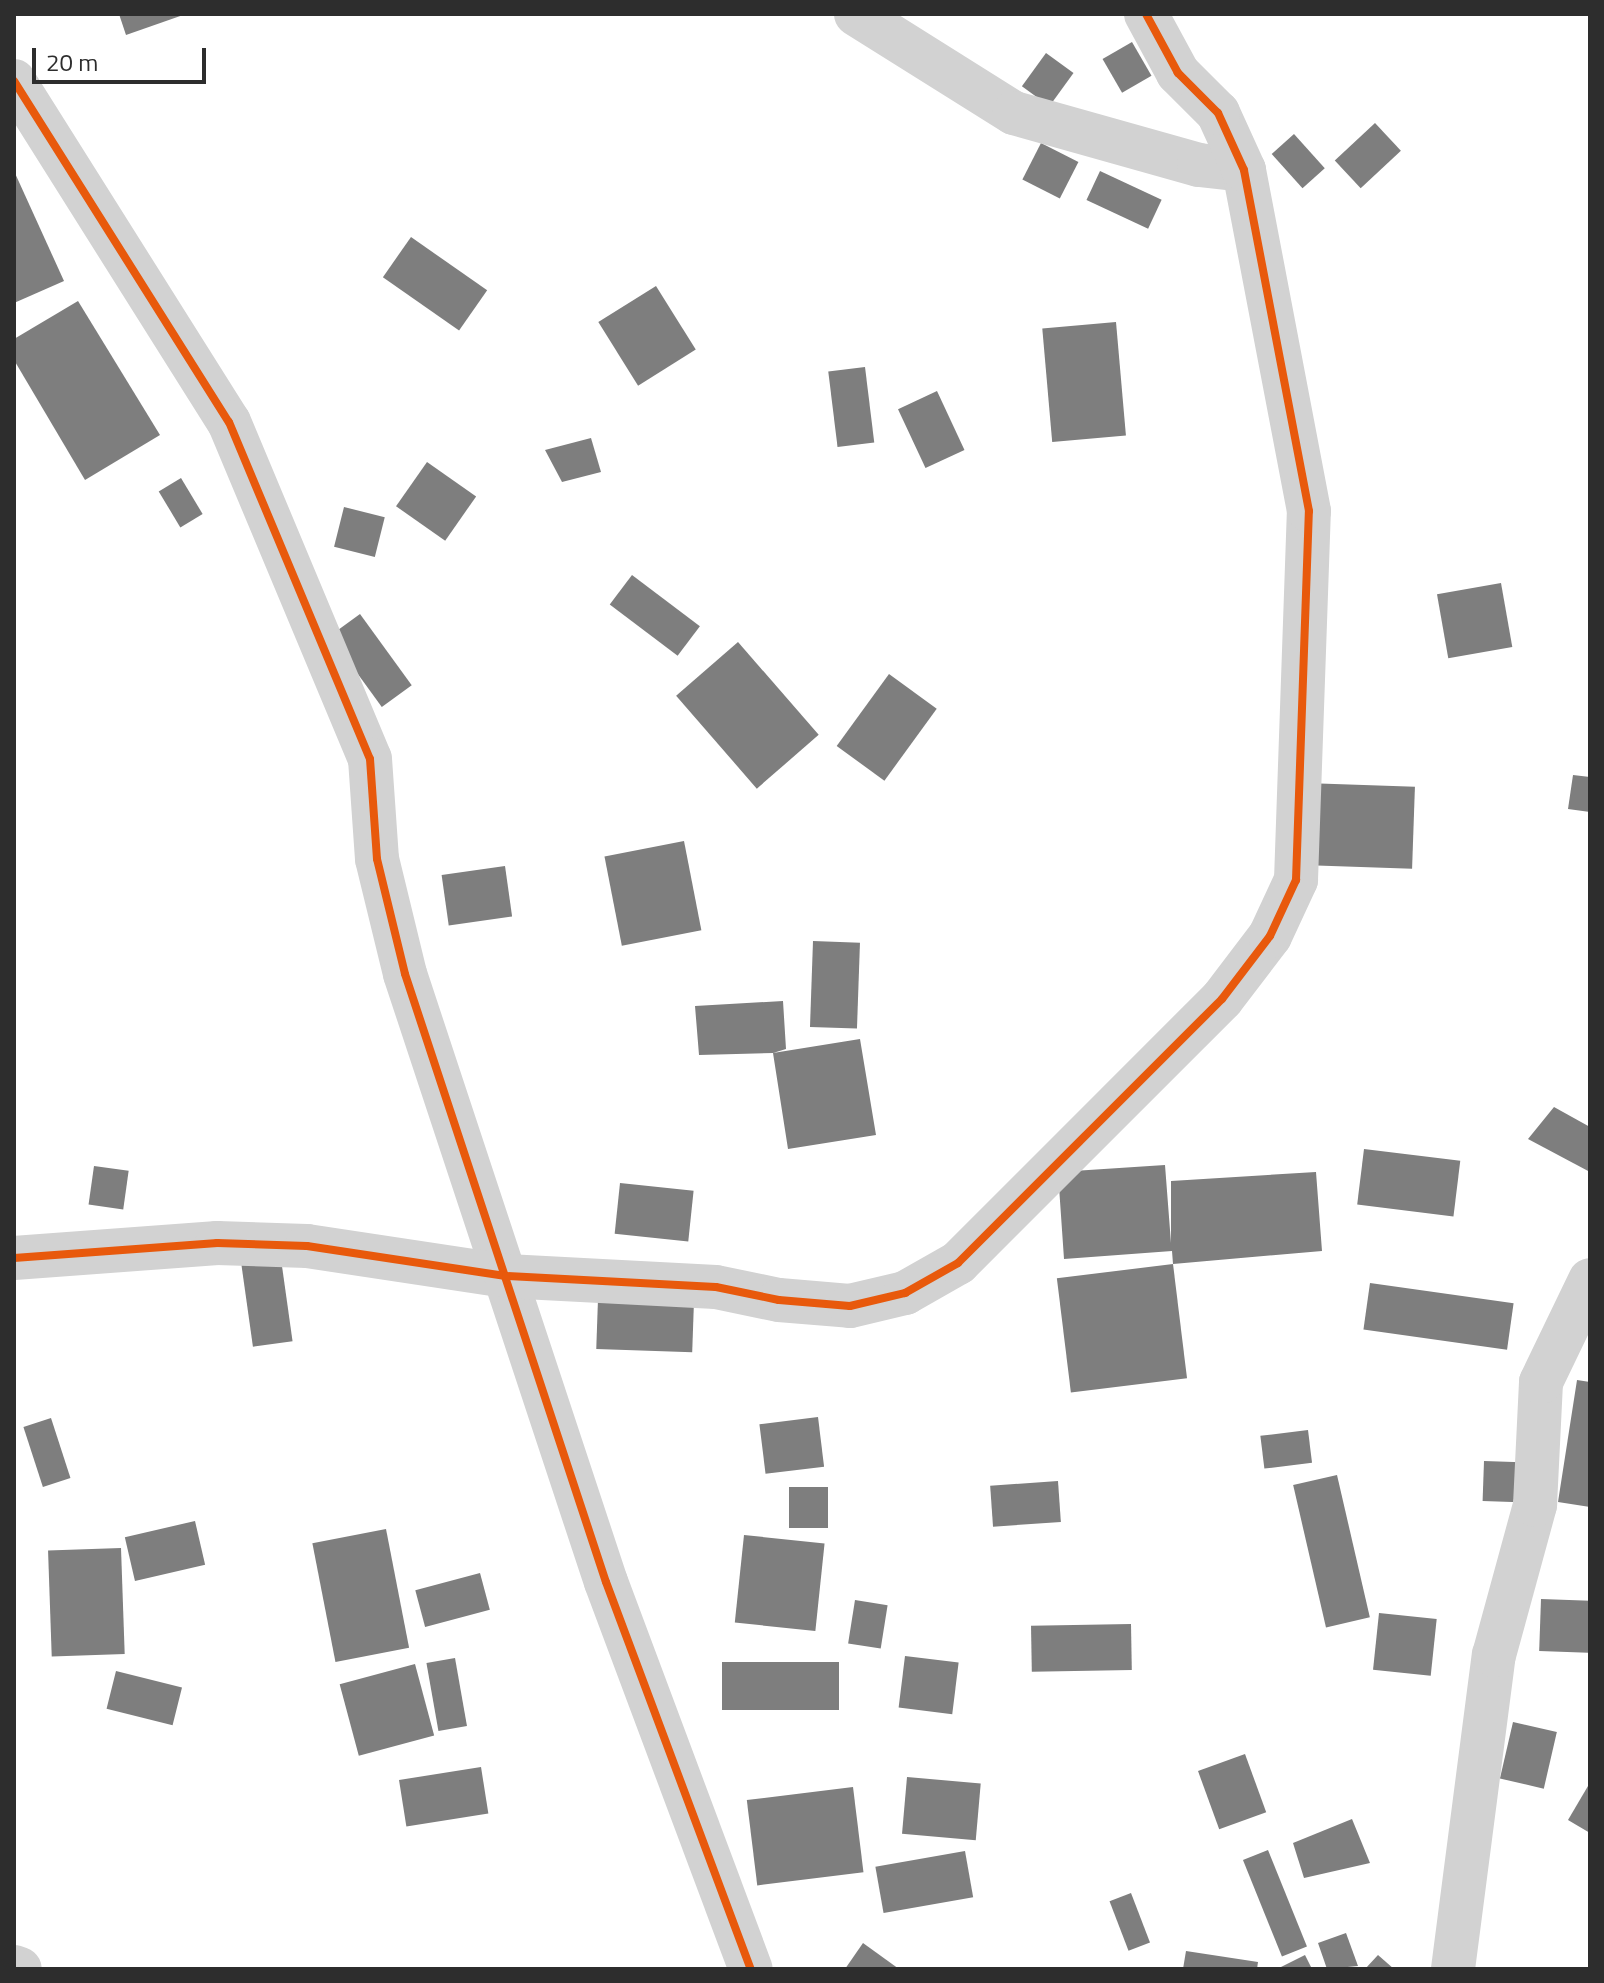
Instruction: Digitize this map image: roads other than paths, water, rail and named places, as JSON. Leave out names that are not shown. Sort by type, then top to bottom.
[{"type":"street","points":[[856,14],[1014,113],[1158,155],[1244,170]]},
{"type":"street","points":[[14,1258],[217,1243],[292,1246],[506,1276],[716,1287],[779,1300],[850,1306],[905,1293],[958,1263],[1222,999],[1270,936],[1296,880],[1309,511],[1244,170],[1218,113],[1178,73],[1146,14]]},
{"type":"street","points":[[14,81],[229,422],[370,759],[377,859],[405,974],[606,1582],[751,1969]]},
{"type":"street","points":[[1453,1969],[1494,1655],[1535,1505],[1541,1382],[1590,1280]]},
{"type":"street","points":[[14,1967],[20,1969]]}]
